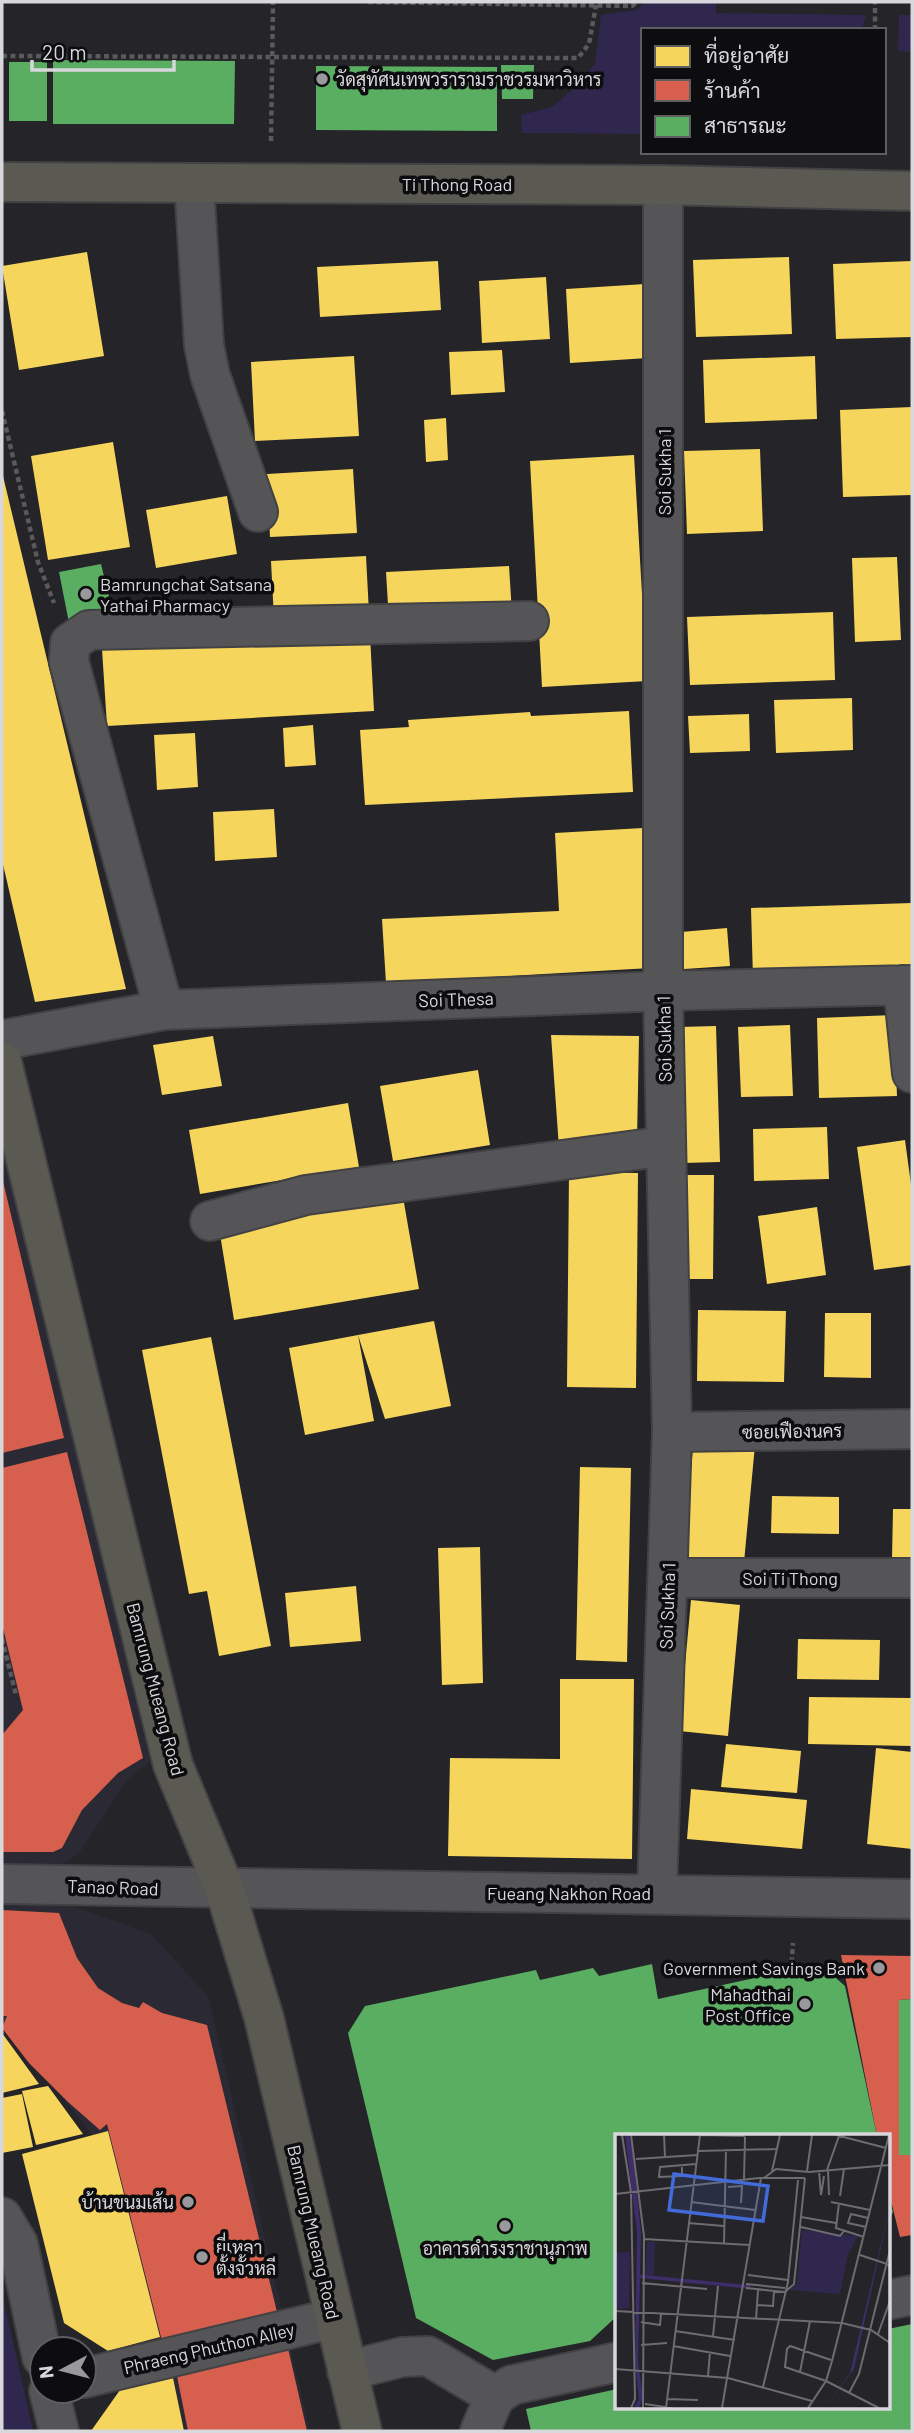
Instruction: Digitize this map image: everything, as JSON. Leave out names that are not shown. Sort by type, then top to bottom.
[{"type":"main road","name":"Ti Thong Road","points":[[2,182],[663,185],[912,191]]},
{"type":"main road","name":"Bamrung Mueang Road","points":[[2,1062],[173,1765],[225,1890],[264,2018],[362,2431]]},
{"type":"street","points":[[194,183],[206,355],[258,512]]},
{"type":"street","name":"Soi Sukha 1","points":[[657,1893],[672,1432],[663,990],[663,185]]},
{"type":"street","points":[[164,1010],[69,662],[70,643],[89,630],[529,621]]},
{"type":"street","points":[[907,985],[912,1073]]},
{"type":"street","name":"Soi Thesa","points":[[2,1040],[164,1010],[663,990],[907,985]]},
{"type":"street","points":[[210,1221],[306,1195],[666,1146]]},
{"type":"street","name":"ซอยเฟืองนคร","points":[[672,1432],[912,1429]]},
{"type":"street","name":"Soi Ti Thong","points":[[667,1578],[912,1578]]},
{"type":"street","name":"Tanao Road","points":[[2,1884],[225,1890]]},
{"type":"street","name":"Fueang Nakhon Road","points":[[225,1890],[657,1893],[912,1899]]},
{"type":"street","points":[[2,2217],[18,2244],[37,2335]]},
{"type":"street","points":[[890,2300],[912,2295]]},
{"type":"street","name":"Phraeng Phuthon Alley","points":[[98,2375],[335,2318]]},
{"type":"street","points":[[347,2371],[401,2357],[428,2356],[495,2396]]},
{"type":"street","points":[[480,2431],[495,2396],[512,2385],[615,2362]]},
{"type":"street","points":[[52,2405],[59,2431]]},
{"type":"path","points":[[271,142],[273,2]]},
{"type":"path","points":[[368,2],[632,6],[637,2]]},
{"type":"path","points":[[875,2],[875,28]]},
{"type":"path","points":[[2,56],[578,58],[589,44],[596,5]]},
{"type":"path","points":[[2,411],[38,562],[70,643]]},
{"type":"path","points":[[2,1639],[16,1695]]},
{"type":"path","points":[[790,1971],[793,1943]]},
{"type":"shaded area","points":[[646,2],[716,2],[716,13],[866,15],[863,28],[641,28],[641,134],[522,133],[521,115],[552,107],[574,88],[595,64],[601,15],[636,10]]},
{"type":"shaded area","points":[[899,15],[912,15],[912,52],[898,51]]},
{"type":"shaded area","points":[[2,1143],[150,1762],[126,1781],[80,1852],[59,1867],[2,1866]]},
{"type":"shaded area","points":[[2,1901],[59,1901],[151,1934],[208,1996],[310,2431],[179,2431],[114,2162],[2,2022]]},
{"type":"shaded area","points":[[2,2293],[33,2431],[2,2431]]},
{"type":"building: ที่อยู่อาศัย","points":[[87,252],[104,356],[19,370],[2,266]]},
{"type":"building: ที่อยู่อาศัย","points":[[789,257],[792,334],[696,337],[693,260]]},
{"type":"building: ที่อยู่อาศัย","points":[[438,261],[441,310],[320,317],[317,267]]},
{"type":"building: ที่อยู่อาศัย","points":[[912,261],[912,337],[836,339],[833,264]]},
{"type":"building: ที่อยู่อาศัย","points":[[546,277],[550,339],[482,343],[479,281]]},
{"type":"building: ที่อยู่อาศัย","points":[[645,284],[648,358],[570,363],[566,289]]},
{"type":"building: ที่อยู่อาศัย","points":[[502,350],[505,392],[451,395],[449,352]]},
{"type":"building: ที่อยู่อาศัย","points":[[354,356],[359,436],[255,441],[251,362]]},
{"type":"building: ที่อยู่อาศัย","points":[[815,356],[817,419],[705,423],[703,360]]},
{"type":"building: ที่อยู่อาศัย","points":[[912,407],[912,495],[843,497],[840,410]]},
{"type":"building: ที่อยู่อาศัย","points":[[446,418],[448,460],[426,462],[424,420]]},
{"type":"building: ที่อยู่อาศัย","points":[[113,442],[130,547],[48,560],[31,456]]},
{"type":"building: ที่อยู่อาศัย","points":[[760,449],[763,531],[687,534],[684,451]]},
{"type":"building: ที่อยู่อาศัย","points":[[634,455],[647,681],[542,687],[530,461]]},
{"type":"building: ที่อยู่อาศัย","points":[[353,469],[357,533],[270,537],[267,474]]},
{"type":"building: ที่อยู่อาศัย","points":[[3,476],[126,989],[35,1002],[2,860]]},
{"type":"building: ที่อยู่อาศัย","points":[[227,496],[237,554],[156,568],[146,510]]},
{"type":"building: ที่อยู่อาศัย","points":[[366,556],[369,613],[274,619],[271,561]]},
{"type":"building: ที่อยู่อาศัย","points":[[897,557],[901,640],[855,642],[852,558]]},
{"type":"building: ที่อยู่อาศัย","points":[[509,566],[512,613],[389,621],[386,572]]},
{"type":"building: ที่อยู่อาศัย","points":[[833,612],[835,680],[690,685],[687,617]]},
{"type":"building: ที่อยู่อาศัย","points":[[370,635],[374,711],[107,726],[102,649]]},
{"type":"building: ที่อยู่อาศัย","points":[[852,698],[853,750],[776,753],[774,700]]},
{"type":"building: ที่อยู่อาศัย","points":[[629,711],[633,792],[365,805],[360,730],[409,727],[408,720],[530,712],[531,716]]},
{"type":"building: ที่อยู่อาศัย","points":[[749,714],[750,751],[690,753],[688,716]]},
{"type":"building: ที่อยู่อาศัย","points":[[313,725],[316,765],[285,767],[283,728]]},
{"type":"building: ที่อยู่อาศัย","points":[[195,733],[198,787],[157,790],[154,735]]},
{"type":"building: ที่อยู่อาศัย","points":[[274,809],[277,857],[215,861],[213,812]]},
{"type":"building: ที่อยู่อาศัย","points":[[643,828],[651,968],[386,983],[382,919],[559,911],[555,833]]},
{"type":"building: ที่อยู่อาศัย","points":[[912,903],[912,972],[753,978],[751,908]]},
{"type":"building: ที่อยู่อาศัย","points":[[727,928],[730,966],[684,969],[681,932]]},
{"type":"building: ที่อยู่อาศัย","points":[[894,1015],[897,1096],[819,1098],[817,1018]]},
{"type":"building: ที่อยู่อาศัย","points":[[790,1025],[793,1096],[741,1097],[738,1027]]},
{"type":"building: ที่อยู่อาศัย","points":[[716,1026],[720,1162],[683,1163],[679,1027]]},
{"type":"building: ที่อยู่อาศัย","points":[[551,1035],[639,1036],[637,1141],[559,1148]]},
{"type":"building: ที่อยู่อาศัย","points":[[213,1036],[222,1086],[162,1095],[153,1045]]},
{"type":"building: ที่อยู่อาศัย","points":[[478,1070],[490,1145],[393,1161],[380,1086]]},
{"type":"building: ที่อยู่อาศัย","points":[[348,1103],[359,1167],[200,1194],[189,1130]]},
{"type":"building: ที่อยู่อาศัย","points":[[827,1127],[829,1179],[754,1181],[753,1129]]},
{"type":"building: ที่อยู่อาศัย","points":[[905,1140],[912,1192],[912,1265],[874,1270],[857,1147]]},
{"type":"building: ที่อยู่อาศัย","points":[[569,1172],[638,1173],[636,1388],[567,1387]]},
{"type":"building: ที่อยู่อาศัย","points":[[684,1175],[714,1175],[713,1279],[683,1279]]},
{"type":"building: ที่อยู่อาศัย","points":[[403,1197],[419,1289],[234,1320],[219,1228]]},
{"type":"building: ที่อยู่อาศัย","points":[[817,1207],[826,1275],[767,1284],[758,1216]]},
{"type":"building: ที่อยู่อาศัย","points":[[698,1310],[786,1311],[784,1382],[697,1381]]},
{"type":"building: ที่อยู่อาศัย","points":[[825,1313],[871,1313],[871,1378],[824,1377]]},
{"type":"building: ที่อยู่อาศัย","points":[[434,1321],[451,1406],[385,1419],[358,1335]]},
{"type":"building: ที่อยู่อาศัย","points":[[358,1335],[374,1421],[305,1435],[289,1348]]},
{"type":"building: ที่อยู่อาศัย","points":[[211,1337],[271,1646],[219,1656],[207,1591],[189,1594],[142,1350]]},
{"type":"building: ที่อยู่อาศัย","points":[[694,1439],[755,1445],[743,1573],[681,1567]]},
{"type":"building: ที่อยู่อาศัย","points":[[580,1467],[631,1468],[627,1662],[576,1660]]},
{"type":"building: ที่อยู่อาศัย","points":[[772,1496],[839,1497],[839,1534],[771,1533]]},
{"type":"building: ที่อยู่อาศัย","points":[[893,1509],[912,1509],[912,1560],[892,1559]]},
{"type":"building: ที่อยู่อาศัย","points":[[480,1547],[483,1683],[442,1685],[438,1548]]},
{"type":"building: ที่อยู่อาศัย","points":[[356,1586],[361,1641],[290,1647],[285,1593]]},
{"type":"building: ที่อยู่อาศัย","points":[[691,1600],[740,1605],[728,1736],[679,1731]]},
{"type":"building: ที่อยู่อาศัย","points":[[798,1639],[880,1640],[879,1680],[797,1679]]},
{"type":"building: ที่อยู่อาศัย","points":[[560,1679],[634,1679],[632,1859],[448,1856],[450,1758],[560,1759]]},
{"type":"building: ที่อยู่อาศัย","points":[[809,1697],[912,1698],[912,1746],[808,1744]]},
{"type":"building: ที่อยู่อาศัย","points":[[726,1744],[801,1751],[797,1793],[721,1787]]},
{"type":"building: ที่อยู่อาศัย","points":[[876,1748],[912,1752],[912,1849],[867,1844]]},
{"type":"building: ที่อยู่อาศัย","points":[[691,1789],[807,1800],[802,1849],[687,1839]]},
{"type":"building: ที่อยู่อาศัย","points":[[2,2033],[39,2084],[2,2093]]},
{"type":"building: ที่อยู่อาศัย","points":[[48,2086],[83,2134],[36,2145],[22,2091]]},
{"type":"building: ที่อยู่อาศัย","points":[[22,2094],[33,2147],[2,2153],[2,2098]]},
{"type":"building: ที่อยู่อาศัย","points":[[108,2131],[160,2337],[108,2351],[98,2345],[98,2335],[83,2335],[64,2323],[22,2154]]},
{"type":"building: ที่อยู่อาศัย","points":[[173,2378],[184,2431],[91,2431],[120,2390]]},
{"type":"building: ร้านค้า","points":[[2,1177],[64,1438],[2,1453]]},
{"type":"building: ร้านค้า","points":[[67,1452],[143,1758],[118,1773],[82,1810],[62,1848],[53,1852],[2,1852],[2,1735],[23,1710],[2,1624],[2,1468]]},
{"type":"building: ร้านค้า","points":[[2,1910],[59,1913],[77,1958],[98,1988],[122,2003],[139,2008],[143,2002],[162,2013],[207,2025],[278,2316],[163,2345],[107,2124],[100,2130],[68,2102],[29,2063],[2,2028],[7,2016],[2,2016]]},
{"type":"building: ร้านค้า","points":[[841,1955],[912,1956],[912,1999],[899,2000],[899,2155],[912,2155],[912,2235],[900,2237],[890,2197],[890,2134],[877,2134]]},
{"type":"building: ร้านค้า","points":[[287,2344],[307,2431],[188,2431],[177,2376]]},
{"type":"building: สาธารณะ","points":[[53,60],[235,61],[234,124],[53,124]]},
{"type":"building: สาธารณะ","points":[[9,62],[47,62],[47,121],[9,121]]},
{"type":"building: สาธารณะ","points":[[501,65],[534,65],[533,99],[502,99]]},
{"type":"building: สาธารณะ","points":[[316,66],[497,67],[497,131],[316,130]]},
{"type":"building: สาธารณะ","name":"Bamrungchat Satsana Yathai Pharmacy","points":[[101,564],[114,617],[69,623],[59,572]]},
{"type":"building: สาธารณะ","name":"อาคารดำรงราชานุภาพ","points":[[652,1964],[658,1999],[820,1964],[845,1986],[877,2134],[615,2134],[615,2318],[590,2341],[493,2360],[416,2318],[348,2033],[365,2006],[536,1970],[540,1980],[593,1968],[599,1976]]},
{"type":"building: สาธารณะ","points":[[912,1999],[912,2155],[899,2155],[899,2000]]},
{"type":"building: สาธารณะ","points":[[912,2324],[912,2431],[531,2431],[526,2409],[615,2389],[615,2408],[890,2408],[890,2329]]},
{"type":"place","name":"วัดสุทัศนเทพวรารามราชวรมหาวิหาร","points":[[322,79]]},
{"type":"place","name":"Bamrungchat Satsana Yathai Pharmacy","points":[[86,594]]},
{"type":"place","name":"Government Savings Bank","points":[[879,1968]]},
{"type":"place","name":"Mahadthai Post Office","points":[[805,2004]]},
{"type":"place","name":"บ้านขนมเส้น","points":[[188,2202]]},
{"type":"place","name":"อาคารดำรงราชานุภาพ","points":[[505,2226]]},
{"type":"place","name":"ยี่เหลา ตั้งจั้วหลี","points":[[202,2257]]}]
